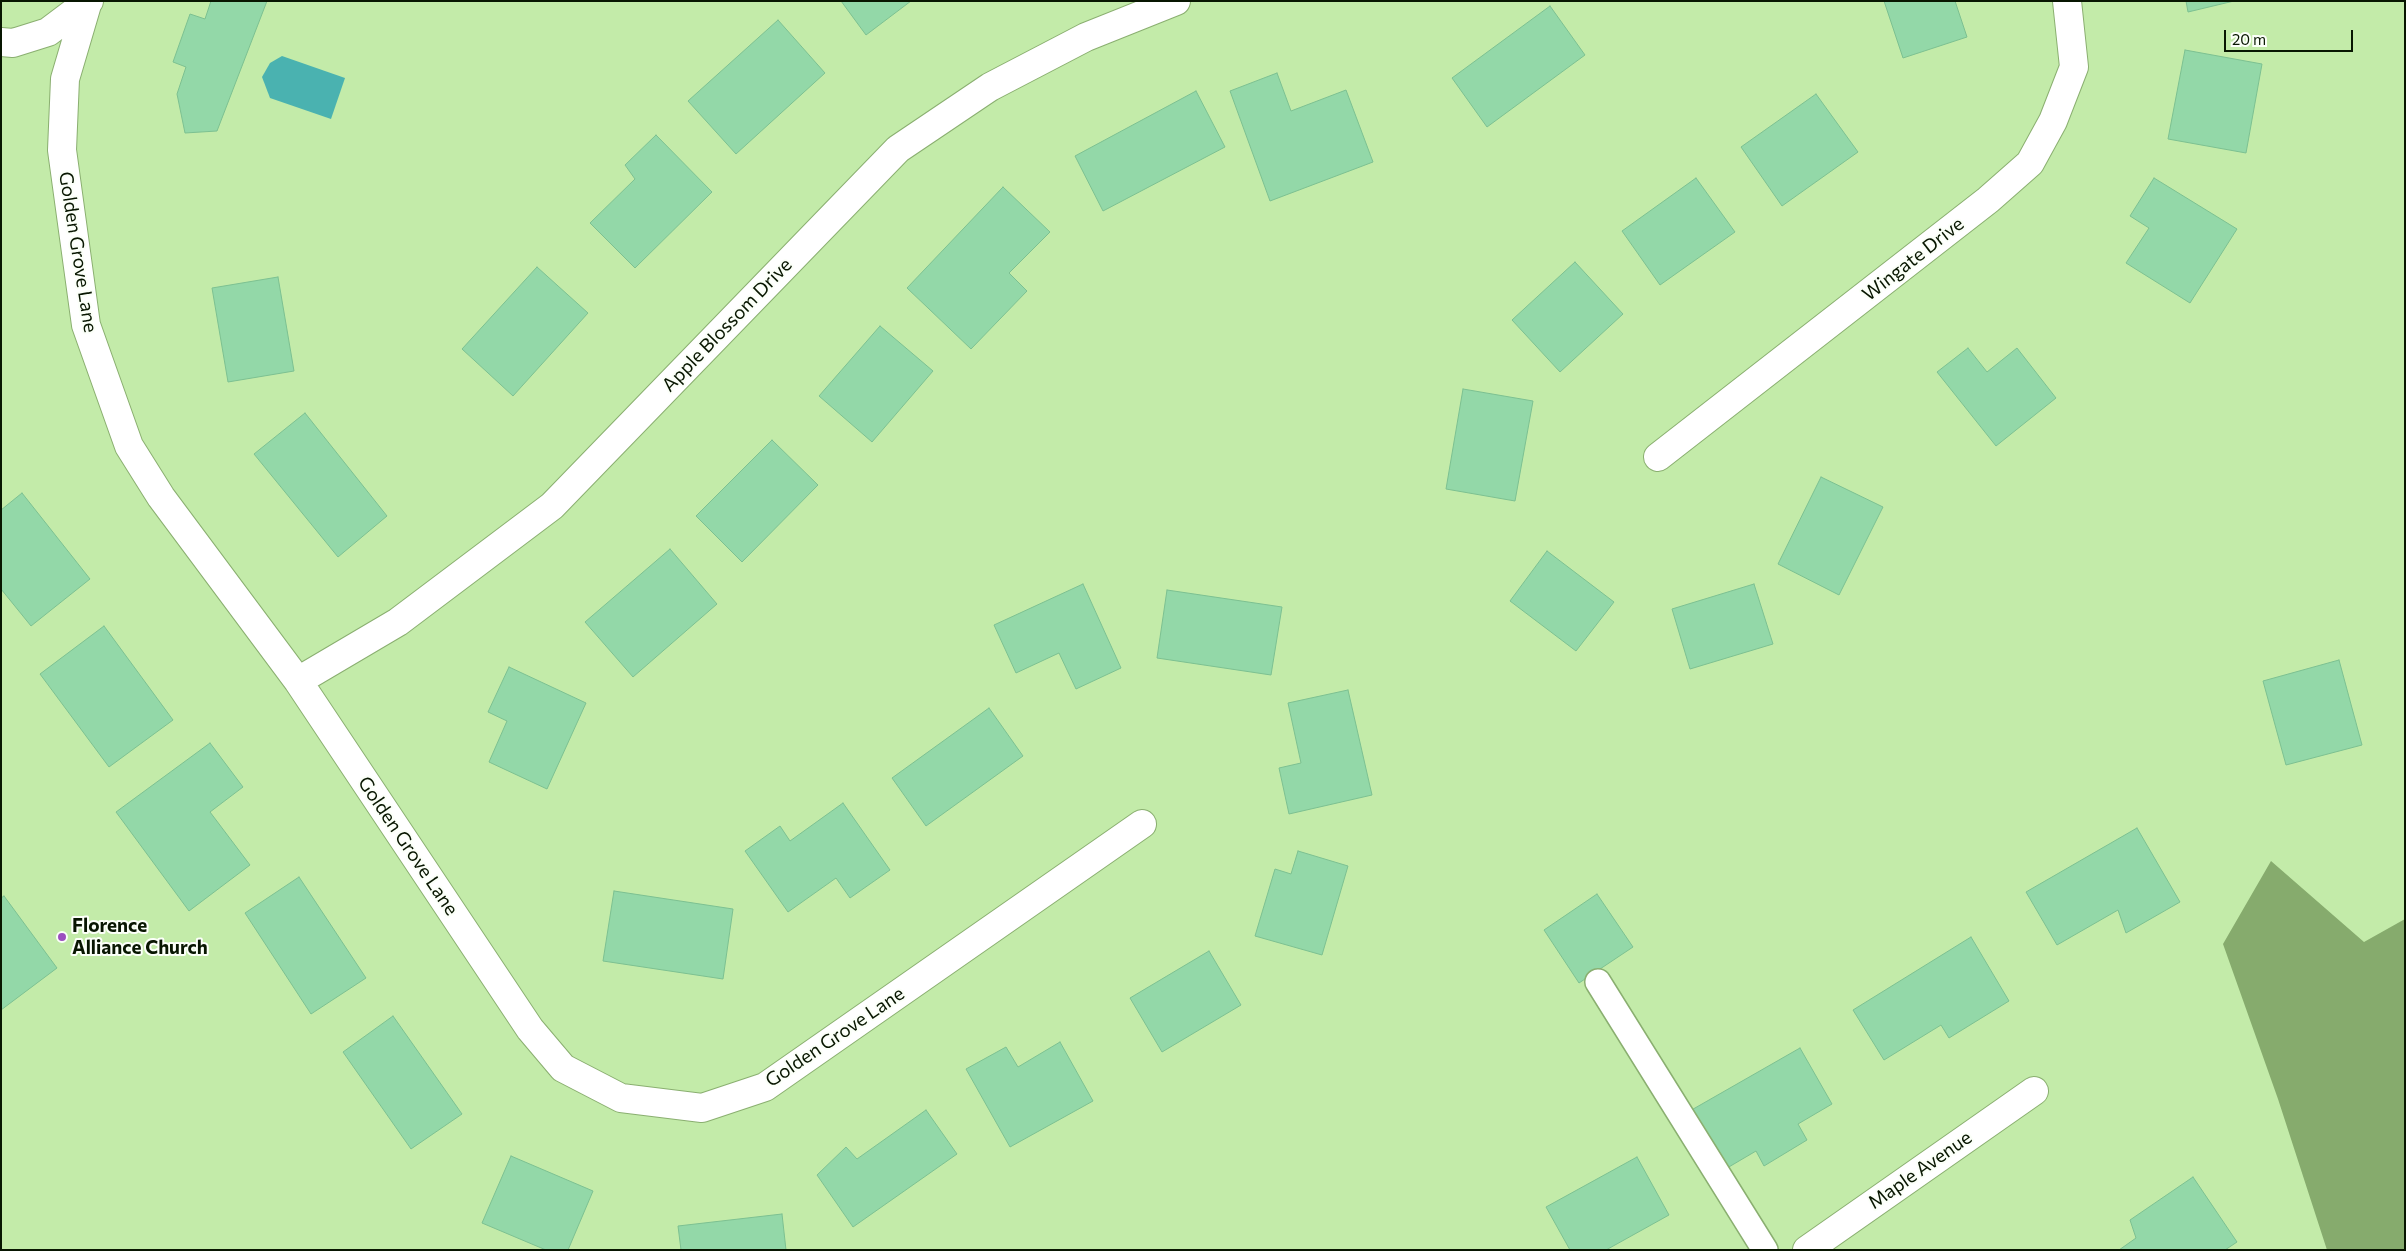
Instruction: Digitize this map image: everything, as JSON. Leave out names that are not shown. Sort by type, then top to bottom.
[{"type":"street","name":"Apple Blossom Drive","points":[[298,681],[398,622],[552,506],[898,149],[990,87],[1086,37],[1176,1]]},
{"type":"street","name":"Wingate Drive","points":[[1658,457],[1988,200],[2030,163],[2053,121],[2074,67],[2067,1]]},
{"type":"street","name":"Golden Grove Lane","points":[[88,2],[65,79],[62,150],[86,325],[129,446],[161,497],[298,681],[530,1029],[563,1068],[621,1098],[702,1108],[765,1087],[1142,824]]},
{"type":"street","points":[[1,42],[13,43],[48,32],[88,2]]},
{"type":"street","name":"Maple Avenue","points":[[1807,1250],[2034,1091]]},
{"type":"lane","points":[[1598,982],[1765,1250]]},
{"type":"green space","points":[[2271,861],[2364,942],[2405,919],[2405,1250],[2327,1250],[2278,1099],[2223,944]]},
{"type":"water","points":[[282,56],[345,78],[331,119],[270,98],[262,77],[270,63]]},
{"type":"building","points":[[211,1],[267,1],[217,131],[185,133],[177,94],[186,67],[173,62],[190,14],[205,19]]},
{"type":"building","points":[[841,1],[911,1],[866,35]]},
{"type":"building","points":[[1884,1],[1955,1],[1967,37],[1903,58]]},
{"type":"building","points":[[2186,1],[2234,1],[2188,12]]},
{"type":"building","points":[[1550,6],[1585,55],[1487,127],[1452,78]]},
{"type":"building","points":[[778,20],[825,73],[736,154],[688,101]]},
{"type":"building","points":[[2185,50],[2262,64],[2246,153],[2168,139]]},
{"type":"building","points":[[1277,73],[1291,111],[1346,90],[1373,162],[1270,201],[1230,91]]},
{"type":"building","points":[[1196,91],[1225,147],[1103,211],[1075,156]]},
{"type":"building","points":[[1816,94],[1858,152],[1782,206],[1741,147]]},
{"type":"building","points":[[656,135],[712,192],[635,268],[590,223],[635,179],[625,165]]},
{"type":"building","points":[[1696,178],[1735,232],[1660,285],[1622,231]]},
{"type":"building","points":[[2154,178],[2237,229],[2190,303],[2126,263],[2149,228],[2130,216]]},
{"type":"building","points":[[1003,187],[1050,232],[1009,273],[1027,291],[971,349],[907,288]]},
{"type":"building","points":[[1575,262],[1623,314],[1560,372],[1512,320]]},
{"type":"building","points":[[537,267],[588,313],[513,396],[462,349]]},
{"type":"building","points":[[278,277],[294,371],[228,382],[212,288]]},
{"type":"building","points":[[880,326],[933,371],[872,442],[819,396]]},
{"type":"building","points":[[1968,348],[1987,372],[2017,348],[2056,398],[1996,446],[1937,372]]},
{"type":"building","points":[[1463,389],[1533,401],[1515,501],[1446,489]]},
{"type":"building","points":[[305,413],[387,516],[338,557],[254,454]]},
{"type":"building","points":[[772,440],[818,485],[742,562],[696,516]]},
{"type":"building","points":[[1821,477],[1883,507],[1839,595],[1778,564]]},
{"type":"building","points":[[22,493],[90,579],[31,626],[1,589],[1,510]]},
{"type":"building","points":[[670,549],[717,604],[633,677],[585,622]]},
{"type":"building","points":[[1547,551],[1614,602],[1576,651],[1510,601]]},
{"type":"building","points":[[1083,584],[1121,668],[1076,689],[1059,653],[1016,673],[994,625]]},
{"type":"building","points":[[1754,584],[1773,644],[1690,669],[1672,609]]},
{"type":"building","points":[[1167,590],[1282,607],[1271,675],[1157,658]]},
{"type":"building","points":[[104,626],[173,720],[109,767],[40,674]]},
{"type":"building","points":[[2339,660],[2362,745],[2286,765],[2263,681]]},
{"type":"building","points":[[509,667],[586,703],[547,789],[489,762],[507,721],[488,712]]},
{"type":"building","points":[[1348,690],[1372,795],[1289,814],[1279,768],[1301,763],[1288,703]]},
{"type":"building","points":[[989,708],[1023,756],[926,826],[892,778]]},
{"type":"building","points":[[210,743],[243,787],[210,812],[250,865],[189,911],[116,812]]},
{"type":"building","points":[[843,803],[890,870],[850,898],[836,878],[788,912],[745,851],[780,826],[790,841]]},
{"type":"building","points":[[2137,828],[2180,902],[2126,933],[2118,910],[2057,945],[2026,892]]},
{"type":"building","points":[[1298,851],[1348,866],[1322,955],[1255,936],[1275,869],[1291,874]]},
{"type":"building","points":[[299,877],[366,978],[311,1014],[245,913]]},
{"type":"building","points":[[614,891],[733,909],[723,979],[603,961]]},
{"type":"building","points":[[1597,894],[1633,947],[1579,983],[1544,930]]},
{"type":"building","name":"Florence Alliance Church","points":[[4,896],[57,968],[1,1010],[1,898]]},
{"type":"building","points":[[1971,937],[2009,1001],[1949,1038],[1941,1025],[1884,1060],[1853,1010]]},
{"type":"building","points":[[1209,951],[1241,1005],[1162,1052],[1130,998]]},
{"type":"building","points":[[393,1016],[462,1114],[411,1149],[343,1052]]},
{"type":"building","points":[[1060,1042],[1093,1101],[1010,1147],[966,1069],[1006,1047],[1018,1067]]},
{"type":"building","points":[[1800,1048],[1832,1104],[1798,1124],[1807,1140],[1764,1166],[1756,1151],[1722,1171],[1688,1112]]},
{"type":"building","points":[[926,1110],[957,1154],[853,1227],[817,1175],[846,1147],[857,1159]]},
{"type":"building","points":[[511,1156],[593,1191],[568,1250],[546,1250],[482,1223]]},
{"type":"building","points":[[1637,1157],[1669,1215],[1606,1250],[1570,1250],[1546,1207]]},
{"type":"building","points":[[2193,1177],[2237,1242],[2225,1250],[2119,1250],[2136,1238],[2130,1220]]},
{"type":"building","points":[[782,1214],[786,1250],[681,1250],[678,1226]]},
{"type":"place","name":"Florence Alliance Church","points":[[62,937]]}]
